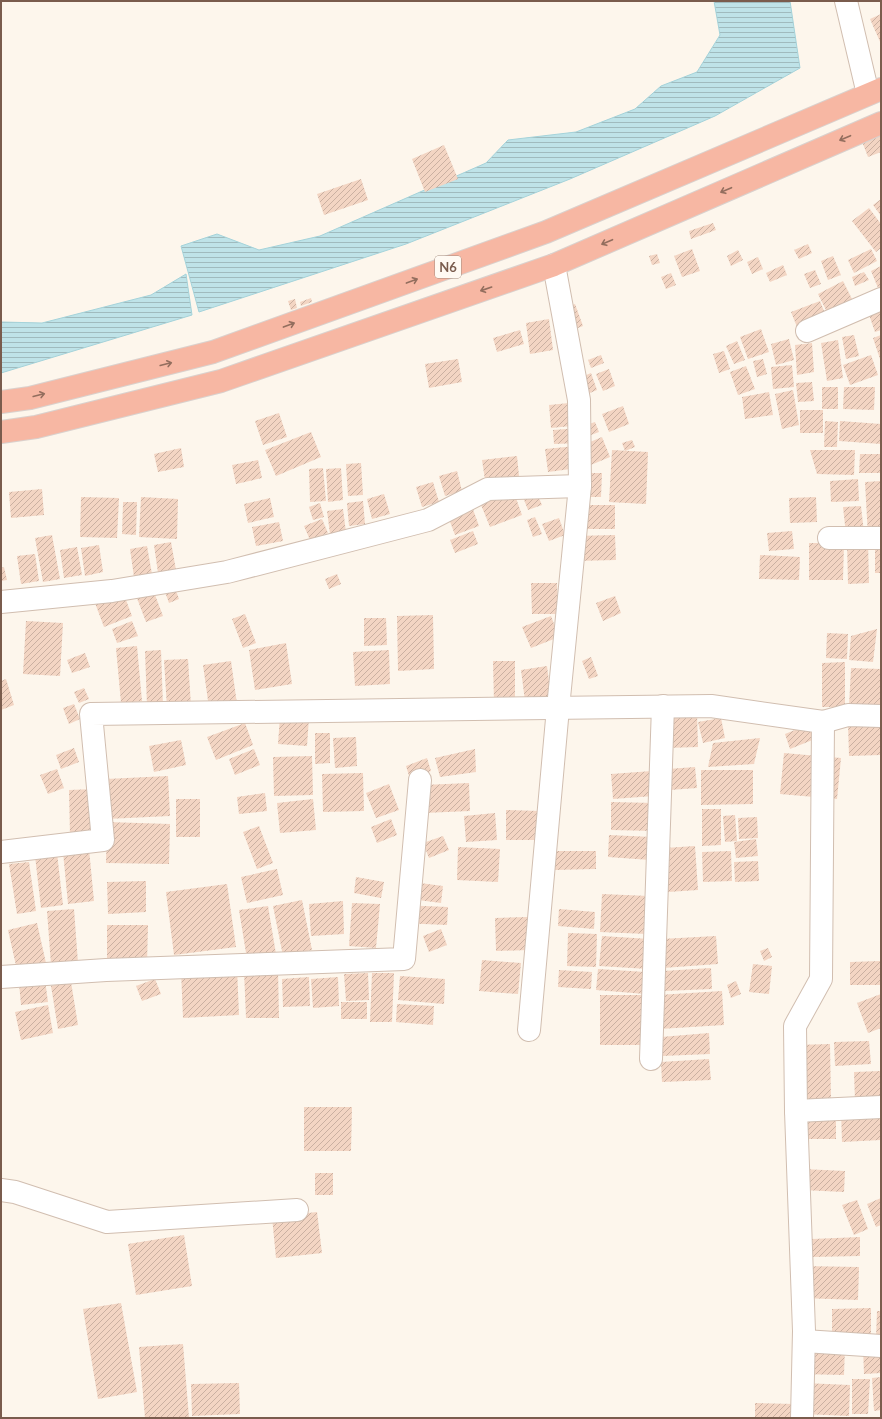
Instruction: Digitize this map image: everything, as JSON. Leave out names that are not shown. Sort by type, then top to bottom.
[{"type":"highway","name":"N6","points":[[1,402],[30,398],[213,352],[546,232],[874,91]]},
{"type":"highway","name":"N6","points":[[1,432],[36,427],[222,381],[554,265],[881,123]]},
{"type":"street","points":[[846,1],[874,91]]},
{"type":"street","points":[[529,1030],[580,486],[579,400],[554,265]]},
{"type":"street","points":[[807,331],[881,299]]},
{"type":"street","points":[[1,602],[112,591],[227,572],[428,520],[488,489],[580,486]]},
{"type":"street","points":[[829,538],[881,538]]},
{"type":"street","points":[[651,1059],[663,706]]},
{"type":"street","points":[[1,852],[103,840],[91,714],[711,706],[823,722],[848,715],[881,716]]},
{"type":"street","points":[[802,1418],[804,1341],[796,1111],[795,1026],[821,979],[823,722]]},
{"type":"street","points":[[1,977],[106,970],[404,960],[420,780]]},
{"type":"street","points":[[796,1111],[881,1107]]},
{"type":"street","points":[[1,1190],[15,1192],[107,1222],[297,1210]]},
{"type":"street","points":[[804,1341],[881,1346]]},
{"type":"water","points":[[714,1],[790,1],[800,68],[715,116],[570,179],[406,244],[199,312],[181,246],[217,234],[259,250],[320,236],[486,163],[508,140],[576,132],[635,109],[661,86],[697,72],[720,35]]},
{"type":"water","points":[[186,274],[192,315],[1,373],[1,322],[42,323],[151,295]]},
{"type":"building","points":[[881,14],[881,44],[870,19]]},
{"type":"building","points":[[881,131],[881,152],[868,157],[861,139]]},
{"type":"building","points":[[444,145],[458,179],[425,192],[412,159]]},
{"type":"building","points":[[361,179],[368,200],[324,215],[317,194]]},
{"type":"building","points":[[881,199],[881,216],[873,205]]},
{"type":"building","points":[[869,208],[881,224],[881,248],[876,252],[852,221]]},
{"type":"building","points":[[713,223],[716,230],[691,239],[689,231]]},
{"type":"building","points":[[808,244],[812,253],[799,259],[794,250]]},
{"type":"building","points":[[692,249],[700,271],[682,277],[674,256]]},
{"type":"building","points":[[871,249],[877,261],[854,273],[848,260]]},
{"type":"building","points":[[738,250],[743,260],[731,266],[727,256]]},
{"type":"building","points":[[657,254],[660,263],[652,265],[649,256]]},
{"type":"building","points":[[833,256],[841,275],[828,280],[821,261]]},
{"type":"building","points":[[758,257],[763,269],[752,274],[747,262]]},
{"type":"building","points":[[783,265],[787,275],[770,282],[766,273]]},
{"type":"building","points":[[881,266],[881,287],[878,288],[871,271]]},
{"type":"building","points":[[815,270],[821,284],[810,288],[804,274]]},
{"type":"building","points":[[864,272],[869,280],[855,286],[852,277]]},
{"type":"building","points":[[671,273],[676,285],[666,289],[661,277]]},
{"type":"building","points":[[843,281],[853,301],[828,314],[818,294]]},
{"type":"building","points":[[311,298],[312,302],[301,306],[300,302]]},
{"type":"building","points":[[295,299],[297,308],[291,310],[288,301]]},
{"type":"building","points":[[820,301],[826,316],[797,327],[791,312]]},
{"type":"building","points":[[881,303],[881,330],[875,332],[867,309]]},
{"type":"building","points":[[575,304],[583,326],[573,330],[565,308]]},
{"type":"building","points":[[549,319],[553,350],[530,354],[526,323]]},
{"type":"building","points":[[761,329],[769,352],[748,359],[740,337]]},
{"type":"building","points":[[520,330],[524,344],[497,352],[493,338]]},
{"type":"building","points":[[854,335],[859,356],[846,359],[842,337]]},
{"type":"building","points":[[881,335],[881,362],[873,338]]},
{"type":"building","points":[[789,339],[794,360],[776,365],[771,344]]},
{"type":"building","points":[[838,340],[843,378],[827,381],[821,343]]},
{"type":"building","points":[[737,341],[745,360],[734,364],[726,346]]},
{"type":"building","points":[[812,343],[814,372],[797,375],[795,345]]},
{"type":"building","points":[[724,351],[730,369],[719,373],[713,354]]},
{"type":"building","points":[[601,355],[604,363],[591,368],[588,360]]},
{"type":"building","points":[[871,355],[878,375],[850,385],[843,365]]},
{"type":"building","points":[[458,359],[462,382],[429,388],[425,364]]},
{"type":"building","points":[[763,359],[767,374],[757,377],[753,361]]},
{"type":"building","points":[[792,365],[794,387],[773,389],[771,367]]},
{"type":"building","points":[[746,366],[755,389],[738,395],[730,372]]},
{"type":"building","points":[[609,369],[615,386],[603,391],[596,374]]},
{"type":"building","points":[[591,373],[597,390],[578,398],[572,381]]},
{"type":"building","points":[[812,382],[814,401],[798,402],[796,383]]},
{"type":"building","points":[[822,387],[838,387],[838,409],[822,409]]},
{"type":"building","points":[[844,387],[875,387],[874,410],[843,409]]},
{"type":"building","points":[[793,390],[799,425],[782,429],[775,394]]},
{"type":"building","points":[[769,392],[773,415],[745,419],[742,397]]},
{"type":"building","points":[[579,402],[582,425],[551,428],[549,405]]},
{"type":"building","points":[[623,406],[629,424],[609,432],[602,414]]},
{"type":"building","points":[[800,410],[823,410],[823,433],[800,433]]},
{"type":"building","points":[[279,413],[287,437],[263,445],[255,421]]},
{"type":"building","points":[[825,421],[838,422],[837,447],[824,447]]},
{"type":"building","points":[[840,421],[881,424],[881,444],[839,441]]},
{"type":"building","points":[[595,422],[599,432],[586,437],[583,426]]},
{"type":"building","points":[[581,428],[581,443],[554,444],[553,430]]},
{"type":"building","points":[[311,432],[321,457],[276,476],[265,450]]},
{"type":"building","points":[[602,437],[610,457],[586,467],[578,447]]},
{"type":"building","points":[[632,440],[635,447],[625,451],[622,443]]},
{"type":"building","points":[[576,446],[578,468],[548,472],[545,449]]},
{"type":"building","points":[[181,448],[184,467],[158,472],[154,454]]},
{"type":"building","points":[[612,450],[648,452],[646,504],[609,502]]},
{"type":"building","points":[[810,450],[855,450],[854,475],[817,474]]},
{"type":"building","points":[[860,454],[881,454],[881,473],[859,473]]},
{"type":"building","points":[[517,456],[519,476],[485,480],[482,460]]},
{"type":"building","points":[[258,460],[262,478],[236,484],[232,465]]},
{"type":"building","points":[[361,463],[363,495],[348,496],[346,464]]},
{"type":"building","points":[[323,468],[326,501],[310,502],[309,469]]},
{"type":"building","points":[[341,468],[343,500],[328,502],[326,469]]},
{"type":"building","points":[[457,471],[462,491],[445,496],[439,476]]},
{"type":"building","points":[[579,473],[602,473],[601,497],[578,497]]},
{"type":"building","points":[[858,479],[859,501],[831,502],[830,481]]},
{"type":"building","points":[[881,481],[881,535],[868,536],[865,482]]},
{"type":"building","points":[[433,482],[439,502],[422,507],[416,487]]},
{"type":"building","points":[[512,487],[522,515],[490,527],[479,500]]},
{"type":"building","points":[[534,487],[542,505],[528,510],[521,492]]},
{"type":"building","points":[[42,489],[44,515],[11,518],[9,492]]},
{"type":"building","points":[[384,494],[390,514],[372,519],[367,499]]},
{"type":"building","points":[[81,497],[119,498],[117,538],[80,537]]},
{"type":"building","points":[[141,497],[178,499],[177,539],[139,537]]},
{"type":"building","points":[[816,497],[817,522],[790,523],[789,498]]},
{"type":"building","points":[[270,498],[274,517],[248,523],[244,504]]},
{"type":"building","points":[[363,501],[365,524],[349,526],[347,503]]},
{"type":"building","points":[[470,501],[479,526],[455,535],[446,511]]},
{"type":"building","points":[[123,502],[137,502],[136,535],[122,534]]},
{"type":"building","points":[[320,503],[324,517],[313,520],[309,507]]},
{"type":"building","points":[[579,505],[615,505],[615,529],[579,529]]},
{"type":"building","points":[[861,506],[864,533],[846,534],[843,507]]},
{"type":"building","points":[[343,509],[346,532],[330,534],[327,511]]},
{"type":"building","points":[[535,517],[542,534],[533,537],[527,520]]},
{"type":"building","points":[[559,518],[565,535],[549,541],[542,524]]},
{"type":"building","points":[[322,519],[328,533],[310,540],[304,526]]},
{"type":"building","points":[[279,522],[283,541],[256,546],[252,527]]},
{"type":"building","points":[[473,531],[478,544],[455,553],[450,540]]},
{"type":"building","points":[[792,531],[794,549],[769,551],[767,533]]},
{"type":"building","points":[[52,535],[60,579],[43,582],[35,538]]},
{"type":"building","points":[[615,535],[616,560],[575,561],[574,536]]},
{"type":"building","points":[[171,542],[176,570],[158,573],[154,545]]},
{"type":"building","points":[[847,542],[868,542],[869,583],[848,584]]},
{"type":"building","points":[[809,543],[844,543],[843,580],[809,580]]},
{"type":"building","points":[[875,544],[881,544],[881,573],[875,573]]},
{"type":"building","points":[[99,545],[103,572],[85,576],[81,548]]},
{"type":"building","points":[[147,546],[152,574],[134,577],[130,549]]},
{"type":"building","points":[[77,547],[82,575],[64,578],[60,550]]},
{"type":"building","points":[[35,554],[39,581],[21,584],[17,556]]},
{"type":"building","points":[[760,555],[800,557],[799,580],[759,579]]},
{"type":"building","points":[[4,567],[7,580],[1,581],[1,568]]},
{"type":"building","points":[[337,574],[341,584],[329,589],[325,579]]},
{"type":"building","points":[[531,583],[557,583],[558,614],[532,614]]},
{"type":"building","points":[[152,587],[163,616],[146,622],[135,593]]},
{"type":"building","points":[[175,588],[179,599],[169,603],[165,592]]},
{"type":"building","points":[[123,592],[132,616],[104,627],[95,603]]},
{"type":"building","points":[[615,596],[621,613],[603,621],[596,603]]},
{"type":"building","points":[[245,614],[256,643],[243,648],[232,619]]},
{"type":"building","points":[[433,615],[434,669],[398,671],[397,616]]},
{"type":"building","points":[[551,616],[559,637],[531,648],[522,627]]},
{"type":"building","points":[[364,618],[386,618],[387,645],[364,646]]},
{"type":"building","points":[[26,621],[63,623],[60,676],[23,674]]},
{"type":"building","points":[[132,621],[138,636],[117,643],[112,629]]},
{"type":"building","points":[[877,629],[873,662],[849,660],[851,636]]},
{"type":"building","points":[[827,633],[848,634],[847,659],[826,658]]},
{"type":"building","points":[[286,643],[292,684],[255,690],[249,650]]},
{"type":"building","points":[[137,646],[142,701],[121,703],[116,648]]},
{"type":"building","points":[[161,650],[163,706],[147,706],[145,651]]},
{"type":"building","points":[[389,650],[390,684],[355,686],[353,652]]},
{"type":"building","points":[[85,653],[90,667],[72,673],[67,660]]},
{"type":"building","points":[[591,657],[598,676],[589,679],[582,661]]},
{"type":"building","points":[[188,659],[191,706],[167,708],[164,660]]},
{"type":"building","points":[[231,661],[237,704],[209,708],[203,665]]},
{"type":"building","points":[[493,661],[515,661],[515,702],[494,703]]},
{"type":"building","points":[[845,662],[845,707],[822,707],[822,663]]},
{"type":"building","points":[[547,666],[551,697],[525,701],[521,670]]},
{"type":"building","points":[[851,668],[881,669],[880,707],[849,706]]},
{"type":"building","points":[[6,679],[14,705],[1,710],[1,681]]},
{"type":"building","points":[[84,688],[89,699],[79,703],[74,692]]},
{"type":"building","points":[[74,704],[80,719],[69,724],[63,708]]},
{"type":"building","points":[[697,713],[698,747],[667,748],[666,715]]},
{"type":"building","points":[[280,716],[309,718],[307,746],[278,744]]},
{"type":"building","points":[[721,718],[725,738],[703,743],[698,722]]},
{"type":"building","points":[[245,723],[253,745],[216,760],[207,737]]},
{"type":"building","points":[[881,723],[881,755],[849,756],[848,724]]},
{"type":"building","points":[[810,724],[815,739],[790,749],[785,734]]},
{"type":"building","points":[[315,733],[330,733],[330,763],[315,764]]},
{"type":"building","points":[[356,737],[357,766],[335,768],[333,738]]},
{"type":"building","points":[[760,738],[754,764],[708,767],[713,743]]},
{"type":"building","points":[[181,740],[186,765],[154,772],[149,746]]},
{"type":"building","points":[[74,748],[79,762],[61,769],[56,755]]},
{"type":"building","points":[[254,749],[260,765],[235,775],[229,759]]},
{"type":"building","points":[[475,749],[476,772],[440,777],[435,758]]},
{"type":"building","points":[[784,753],[841,758],[837,799],[780,794]]},
{"type":"building","points":[[312,756],[313,795],[274,796],[273,757]]},
{"type":"building","points":[[427,758],[431,771],[410,779],[406,766]]},
{"type":"building","points":[[695,767],[697,788],[670,790],[668,769]]},
{"type":"building","points":[[57,769],[64,788],[48,794],[40,775]]},
{"type":"building","points":[[701,770],[753,770],[753,804],[701,805]]},
{"type":"building","points":[[652,771],[654,796],[613,799],[611,774]]},
{"type":"building","points":[[363,773],[364,811],[323,812],[322,774]]},
{"type":"building","points":[[168,776],[170,816],[107,819],[106,779]]},
{"type":"building","points":[[469,783],[470,811],[424,813],[423,785]]},
{"type":"building","points":[[389,784],[399,810],[376,818],[366,793]]},
{"type":"building","points":[[94,789],[95,836],[70,836],[69,790]]},
{"type":"building","points":[[265,793],[267,811],[239,814],[237,797]]},
{"type":"building","points":[[176,799],[200,799],[200,837],[176,837]]},
{"type":"building","points":[[313,799],[316,830],[280,833],[277,803]]},
{"type":"building","points":[[611,802],[654,803],[654,831],[611,830]]},
{"type":"building","points":[[702,809],[721,809],[721,845],[702,846]]},
{"type":"building","points":[[506,810],[540,811],[540,840],[506,840]]},
{"type":"building","points":[[495,813],[497,840],[466,842],[464,816]]},
{"type":"building","points":[[735,815],[737,841],[725,842],[723,816]]},
{"type":"building","points":[[757,817],[758,838],[739,839],[738,818]]},
{"type":"building","points":[[391,819],[397,835],[377,843],[371,827]]},
{"type":"building","points":[[107,822],[170,824],[169,864],[106,863]]},
{"type":"building","points":[[259,826],[273,863],[257,869],[243,832]]},
{"type":"building","points":[[609,835],[652,837],[650,860],[608,857]]},
{"type":"building","points":[[443,836],[449,850],[429,858],[423,843]]},
{"type":"building","points":[[756,839],[758,856],[736,858],[734,842]]},
{"type":"building","points":[[695,846],[698,890],[668,892],[665,848]]},
{"type":"building","points":[[458,847],[500,849],[498,882],[457,880]]},
{"type":"building","points":[[89,849],[94,901],[68,904],[63,852]]},
{"type":"building","points":[[554,851],[596,851],[596,869],[555,870]]},
{"type":"building","points":[[731,851],[732,881],[703,882],[702,852]]},
{"type":"building","points":[[57,853],[63,905],[41,908],[35,856]]},
{"type":"building","points":[[758,861],[759,881],[735,882],[734,862]]},
{"type":"building","points":[[29,862],[36,911],[17,914],[9,864]]},
{"type":"building","points":[[277,869],[283,895],[247,903],[241,877]]},
{"type":"building","points":[[356,877],[384,882],[381,898],[354,893]]},
{"type":"building","points":[[146,881],[146,912],[108,914],[107,882]]},
{"type":"building","points":[[420,883],[443,886],[441,903],[418,900]]},
{"type":"building","points":[[227,884],[236,947],[174,955],[166,892]]},
{"type":"building","points":[[602,894],[649,896],[647,934],[600,932]]},
{"type":"building","points":[[302,900],[312,950],[283,956],[273,906]]},
{"type":"building","points":[[343,901],[344,934],[311,936],[309,904]]},
{"type":"building","points":[[352,903],[380,904],[376,948],[349,946]]},
{"type":"building","points":[[401,905],[448,907],[447,925],[400,923]]},
{"type":"building","points":[[268,906],[276,954],[247,959],[239,910]]},
{"type":"building","points":[[74,909],[78,963],[51,965],[47,911]]},
{"type":"building","points":[[559,909],[595,912],[594,929],[558,926]]},
{"type":"building","points":[[528,917],[529,950],[496,951],[495,918]]},
{"type":"building","points":[[37,923],[46,963],[17,970],[8,930]]},
{"type":"building","points":[[107,925],[148,925],[147,964],[107,963]]},
{"type":"building","points":[[441,929],[447,945],[429,952],[423,936]]},
{"type":"building","points":[[568,933],[597,934],[596,967],[567,966]]},
{"type":"building","points":[[602,936],[650,939],[648,969],[599,966]]},
{"type":"building","points":[[716,936],[718,964],[663,968],[661,939]]},
{"type":"building","points":[[768,948],[772,957],[764,961],[760,951]]},
{"type":"building","points":[[482,960],[521,963],[518,994],[479,991]]},
{"type":"building","points":[[881,961],[881,985],[850,985],[850,962]]},
{"type":"building","points":[[753,964],[772,966],[769,994],[749,992]]},
{"type":"building","points":[[237,968],[239,1015],[183,1018],[181,971]]},
{"type":"building","points":[[711,968],[712,989],[664,991],[663,971]]},
{"type":"building","points":[[598,969],[646,972],[645,994],[596,990]]},
{"type":"building","points":[[278,970],[279,1018],[246,1018],[244,971]]},
{"type":"building","points":[[559,970],[592,972],[591,989],[558,987]]},
{"type":"building","points":[[368,973],[369,1000],[346,1001],[344,974]]},
{"type":"building","points":[[372,973],[394,973],[392,1022],[370,1022]]},
{"type":"building","points":[[400,976],[445,979],[444,1004],[398,1000]]},
{"type":"building","points":[[309,977],[310,1006],[283,1007],[282,979]]},
{"type":"building","points":[[338,977],[339,1006],[313,1008],[311,979]]},
{"type":"building","points":[[155,979],[161,994],[142,1001],[136,986]]},
{"type":"building","points":[[45,980],[48,1002],[21,1005],[19,983]]},
{"type":"building","points":[[736,981],[741,994],[731,998],[727,985]]},
{"type":"building","points":[[71,982],[78,1025],[58,1029],[51,986]]},
{"type":"building","points":[[722,991],[724,1025],[660,1029],[658,995]]},
{"type":"building","points":[[881,994],[881,1028],[868,1033],[857,1003]]},
{"type":"building","points":[[600,995],[647,995],[647,1045],[600,1045]]},
{"type":"building","points":[[341,1002],[367,1002],[367,1019],[341,1019]]},
{"type":"building","points":[[397,1004],[434,1006],[433,1025],[396,1022]]},
{"type":"building","points":[[48,1005],[53,1033],[21,1040],[15,1012]]},
{"type":"building","points":[[709,1033],[710,1054],[662,1056],[661,1037]]},
{"type":"building","points":[[869,1041],[871,1064],[835,1066],[834,1042]]},
{"type":"building","points":[[830,1044],[831,1100],[796,1102],[795,1045]]},
{"type":"building","points":[[709,1059],[711,1080],[662,1082],[661,1062]]},
{"type":"building","points":[[881,1071],[881,1100],[855,1101],[854,1072]]},
{"type":"building","points":[[304,1107],[352,1107],[351,1151],[304,1151]]},
{"type":"building","points":[[881,1109],[881,1140],[842,1142],[841,1111]]},
{"type":"building","points":[[796,1111],[836,1111],[836,1139],[796,1139]]},
{"type":"building","points":[[803,1169],[845,1171],[844,1192],[802,1190]]},
{"type":"building","points":[[315,1173],[333,1173],[333,1195],[315,1195]]},
{"type":"building","points":[[881,1198],[881,1225],[876,1227],[867,1204]]},
{"type":"building","points":[[857,1200],[868,1229],[854,1235],[842,1205]]},
{"type":"building","points":[[317,1212],[322,1253],[276,1258],[272,1217]]},
{"type":"building","points":[[184,1235],[192,1286],[136,1295],[128,1244]]},
{"type":"building","points":[[860,1237],[860,1256],[813,1257],[812,1239]]},
{"type":"building","points":[[802,1266],[859,1267],[858,1300],[801,1298]]},
{"type":"building","points":[[121,1303],[137,1392],[98,1399],[83,1309]]},
{"type":"building","points":[[871,1308],[871,1338],[832,1339],[832,1309]]},
{"type":"building","points":[[877,1311],[881,1311],[881,1338],[876,1338]]},
{"type":"building","points":[[183,1344],[189,1418],[145,1418],[139,1347]]},
{"type":"building","points":[[800,1346],[845,1347],[844,1375],[798,1374]]},
{"type":"building","points":[[863,1347],[881,1347],[881,1373],[864,1374]]},
{"type":"building","points":[[881,1377],[881,1410],[874,1411],[872,1378]]},
{"type":"building","points":[[852,1379],[870,1379],[868,1414],[852,1414]]},
{"type":"building","points":[[239,1383],[240,1414],[192,1416],[191,1384]]},
{"type":"building","points":[[804,1383],[850,1385],[849,1416],[803,1414]]},
{"type":"building","points":[[755,1403],[796,1404],[795,1418],[755,1418]]}]
